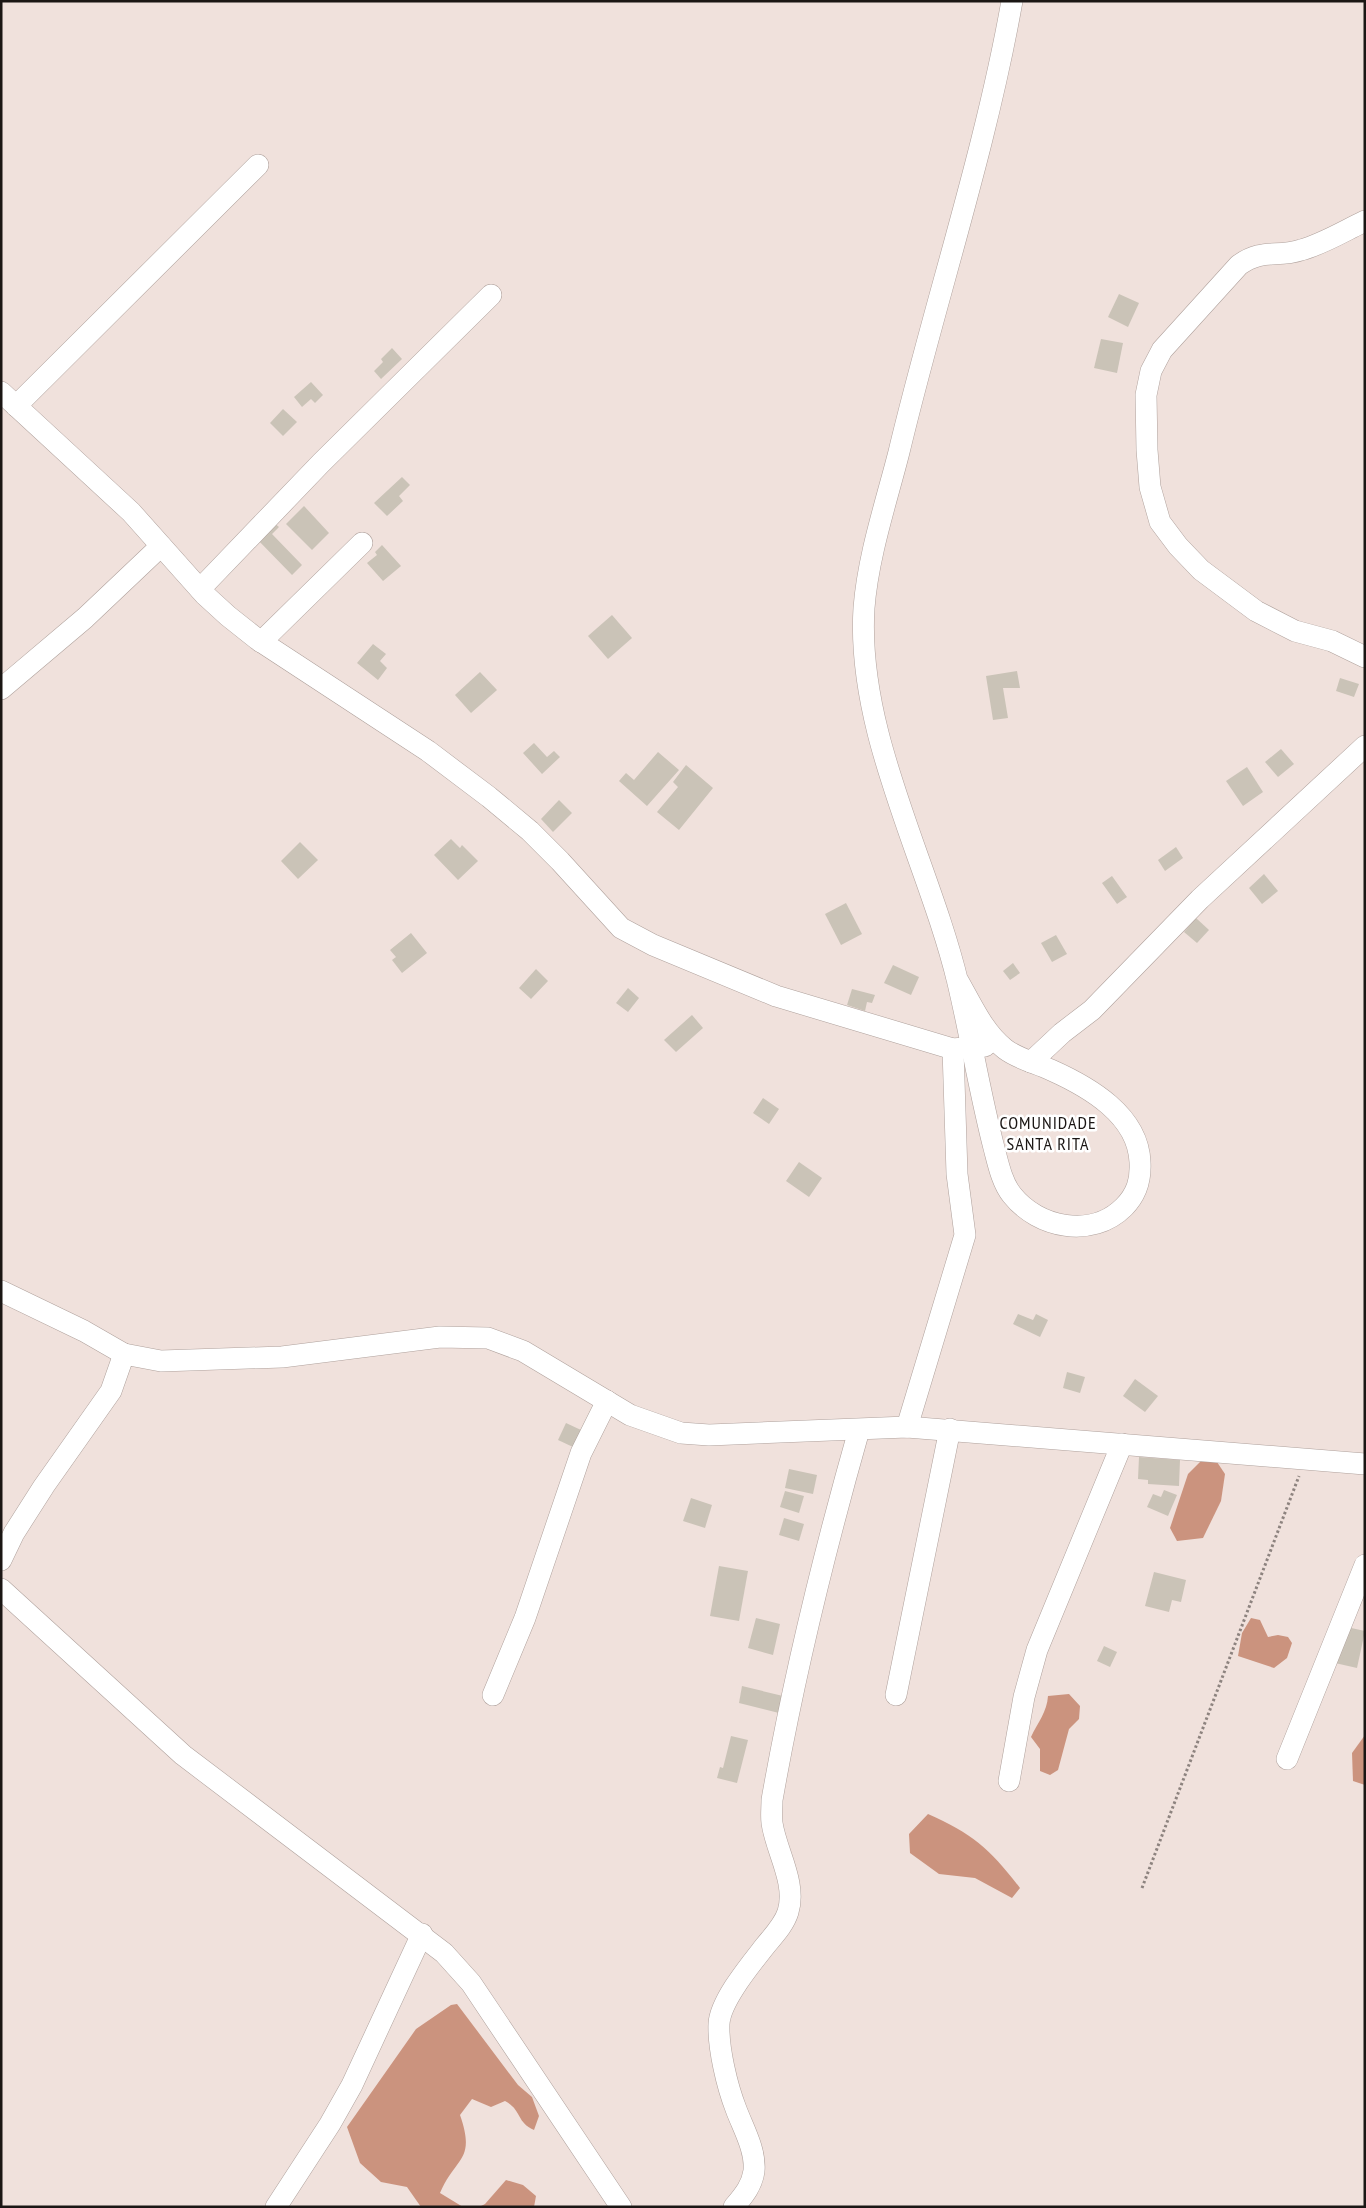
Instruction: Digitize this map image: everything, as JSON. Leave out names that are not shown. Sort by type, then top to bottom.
[{"type":"street","points":[[962,1048],[998,1163],[1010,1193],[1038,1218],[1057,1225],[1081,1227],[1114,1216],[1134,1194],[1140,1178],[1139,1146],[1130,1126],[1116,1110],[1056,1072],[1008,1051],[999,1044],[979,1017],[957,979],[871,702],[864,649],[866,584],[911,400],[1001,60],[1012,1]]},
{"type":"street","points":[[258,165],[9,399],[100,483],[228,616],[261,642],[428,751],[488,797],[530,831],[560,861],[620,928],[653,945],[776,996],[962,1048],[999,1044]]},
{"type":"street","points":[[1365,222],[1302,250],[1264,253],[1250,257],[1239,265],[1162,350],[1151,371],[1146,396],[1150,487],[1160,522],[1178,546],[1200,570],[1256,611],[1295,632],[1332,641],[1365,657]]},
{"type":"street","points":[[200,589],[321,463],[490,295]]},
{"type":"street","points":[[261,642],[362,543]]},
{"type":"street","points":[[1,689],[85,618],[161,546]]},
{"type":"street","points":[[1031,1062],[1062,1033],[1092,1010],[1200,899],[1365,746]]},
{"type":"street","points":[[907,1427],[962,1251],[965,1235],[957,1174],[962,1048],[957,979]]},
{"type":"street","points":[[1,1291],[84,1331],[124,1354],[161,1361],[282,1357],[440,1337],[488,1338],[523,1351],[630,1415],[681,1433],[709,1434],[907,1427],[1365,1464]]},
{"type":"street","points":[[2,1556],[14,1533],[44,1486],[111,1391],[124,1354]]},
{"type":"street","points":[[492,1695],[525,1618],[582,1454],[607,1401]]},
{"type":"street","points":[[734,2207],[749,2188],[754,2170],[750,2146],[735,2106],[720,2044],[719,2022],[727,2000],[748,1968],[779,1929],[788,1912],[790,1895],[772,1822],[772,1800],[790,1702],[809,1618],[859,1430]]},
{"type":"street","points":[[896,1694],[950,1430]]},
{"type":"street","points":[[1009,1782],[1024,1696],[1037,1650],[1122,1444]]},
{"type":"street","points":[[1287,1758],[1365,1565]]},
{"type":"street","points":[[1,1590],[183,1755],[422,1934],[444,1953],[471,1983],[621,2207]]},
{"type":"street","points":[[276,2207],[330,2124],[352,2085],[422,1934]]},
{"type":"path","points":[[1142,1888],[1305,1459]]},
{"type":"shaded area","points":[[1201,1461],[1217,1462],[1225,1474],[1221,1501],[1203,1538],[1177,1541],[1170,1528],[1188,1474]]},
{"type":"shaded area","points":[[1251,1618],[1260,1620],[1268,1637],[1278,1635],[1288,1637],[1292,1643],[1287,1658],[1274,1668],[1238,1656],[1242,1633]]},
{"type":"shaded area","points":[[1069,1694],[1080,1706],[1079,1719],[1069,1729],[1058,1770],[1050,1775],[1040,1771],[1040,1749],[1031,1737],[1044,1712],[1048,1696]]},
{"type":"shaded area","points":[[1365,1735],[1365,1785],[1353,1781],[1352,1753]]},
{"type":"shaded area","points":[[928,1814],[969,1836],[1000,1863],[1020,1888],[1012,1898],[975,1878],[939,1874],[910,1853],[909,1834]]},
{"type":"shaded area","points":[[457,2004],[518,2085],[532,2097],[539,2116],[534,2130],[524,2123],[514,2108],[505,2101],[491,2107],[472,2099],[460,2115],[466,2141],[465,2150],[440,2193],[463,2207],[421,2207],[407,2187],[381,2182],[360,2163],[347,2127],[416,2029],[451,2005]]},
{"type":"shaded area","points":[[506,2180],[523,2185],[536,2196],[534,2207],[479,2207],[485,2204]]},
{"type":"building","points":[[1119,294],[1139,303],[1128,327],[1108,317]]},
{"type":"building","points":[[1101,339],[1123,343],[1117,373],[1094,368]]},
{"type":"building","points":[[392,348],[402,359],[381,379],[374,371],[383,362],[381,359]]},
{"type":"building","points":[[311,382],[323,395],[315,403],[311,399],[302,407],[294,397]]},
{"type":"building","points":[[283,409],[297,422],[283,436],[270,423]]},
{"type":"building","points":[[402,477],[410,485],[399,496],[403,501],[387,516],[374,503]]},
{"type":"building","points":[[304,506],[329,533],[312,550],[286,524]]},
{"type":"building","points":[[273,522],[279,527],[272,534],[302,565],[292,575],[256,538]]},
{"type":"building","points":[[382,545],[401,566],[383,581],[367,563],[377,555],[375,552]]},
{"type":"building","points":[[612,615],[632,638],[608,659],[588,636]]},
{"type":"building","points":[[373,644],[386,654],[380,661],[387,668],[378,680],[357,663]]},
{"type":"building","points":[[1017,671],[1020,688],[1003,688],[1008,718],[993,720],[986,676]]},
{"type":"building","points":[[480,672],[497,690],[471,713],[455,695]]},
{"type":"building","points":[[1340,678],[1359,684],[1354,697],[1336,691]]},
{"type":"building","points":[[534,743],[547,757],[554,751],[560,757],[542,774],[523,753]]},
{"type":"building","points":[[1281,749],[1294,764],[1278,777],[1265,762]]},
{"type":"building","points":[[658,752],[679,770],[647,806],[619,781],[626,773],[634,780]]},
{"type":"building","points":[[686,765],[713,788],[679,830],[657,812],[678,787],[673,782]]},
{"type":"building","points":[[1247,767],[1263,792],[1243,806],[1226,781]]},
{"type":"building","points":[[559,800],[572,813],[553,832],[541,819]]},
{"type":"building","points":[[451,839],[460,848],[462,845],[478,861],[458,880],[434,855]]},
{"type":"building","points":[[300,842],[318,860],[298,879],[281,861]]},
{"type":"building","points":[[1176,847],[1183,858],[1165,871],[1158,860]]},
{"type":"building","points":[[1264,874],[1278,891],[1262,904],[1249,888]]},
{"type":"building","points":[[1112,876],[1127,897],[1117,904],[1102,883]]},
{"type":"building","points":[[846,903],[862,934],[841,945],[825,914]]},
{"type":"building","points":[[1196,918],[1209,930],[1197,943],[1184,932]]},
{"type":"building","points":[[411,933],[427,953],[402,973],[392,960],[396,957],[390,950]]},
{"type":"building","points":[[1056,935],[1067,954],[1052,962],[1041,943]]},
{"type":"building","points":[[1013,963],[1020,973],[1010,980],[1003,971]]},
{"type":"building","points":[[893,965],[919,977],[911,995],[884,983]]},
{"type":"building","points":[[536,969],[548,981],[531,999],[519,988]]},
{"type":"building","points":[[628,988],[639,998],[628,1012],[616,1003]]},
{"type":"building","points":[[852,989],[875,995],[872,1003],[867,1002],[865,1011],[847,1005]]},
{"type":"building","points":[[692,1015],[703,1028],[676,1052],[664,1040]]},
{"type":"building","points":[[763,1098],[779,1109],[769,1124],[753,1113]]},
{"type":"building","points":[[799,1162],[822,1178],[809,1197],[786,1181]]},
{"type":"building","points":[[1018,1314],[1033,1320],[1036,1314],[1048,1320],[1040,1337],[1013,1324]]},
{"type":"building","points":[[1067,1372],[1085,1377],[1080,1393],[1063,1388]]},
{"type":"building","points":[[1135,1379],[1158,1396],[1145,1412],[1123,1396]]},
{"type":"building","points":[[566,1423],[581,1430],[573,1447],[558,1440]]},
{"type":"building","points":[[1139,1457],[1180,1460],[1179,1486],[1148,1484],[1148,1480],[1138,1479]]},
{"type":"building","points":[[789,1469],[817,1475],[813,1494],[785,1488]]},
{"type":"building","points":[[1164,1490],[1177,1495],[1168,1516],[1147,1507],[1153,1494],[1161,1497]]},
{"type":"building","points":[[785,1491],[804,1496],[799,1513],[780,1507]]},
{"type":"building","points":[[691,1498],[712,1505],[705,1528],[683,1521]]},
{"type":"building","points":[[784,1518],[804,1524],[799,1541],[779,1535]]},
{"type":"building","points":[[719,1566],[748,1571],[739,1621],[710,1616]]},
{"type":"building","points":[[1154,1572],[1186,1580],[1181,1602],[1172,1600],[1169,1612],[1145,1606]]},
{"type":"building","points":[[756,1618],[780,1624],[773,1655],[748,1648]]},
{"type":"building","points":[[1342,1626],[1365,1631],[1357,1668],[1335,1663]]},
{"type":"building","points":[[1104,1646],[1117,1652],[1110,1667],[1097,1661]]},
{"type":"building","points":[[742,1686],[783,1696],[779,1713],[739,1703]]},
{"type":"building","points":[[731,1736],[748,1740],[737,1783],[717,1778],[720,1767],[723,1768]]},
{"type":"district","name":"COMUNIDADE SANTA RITA","points":[[1048,1133]]}]
